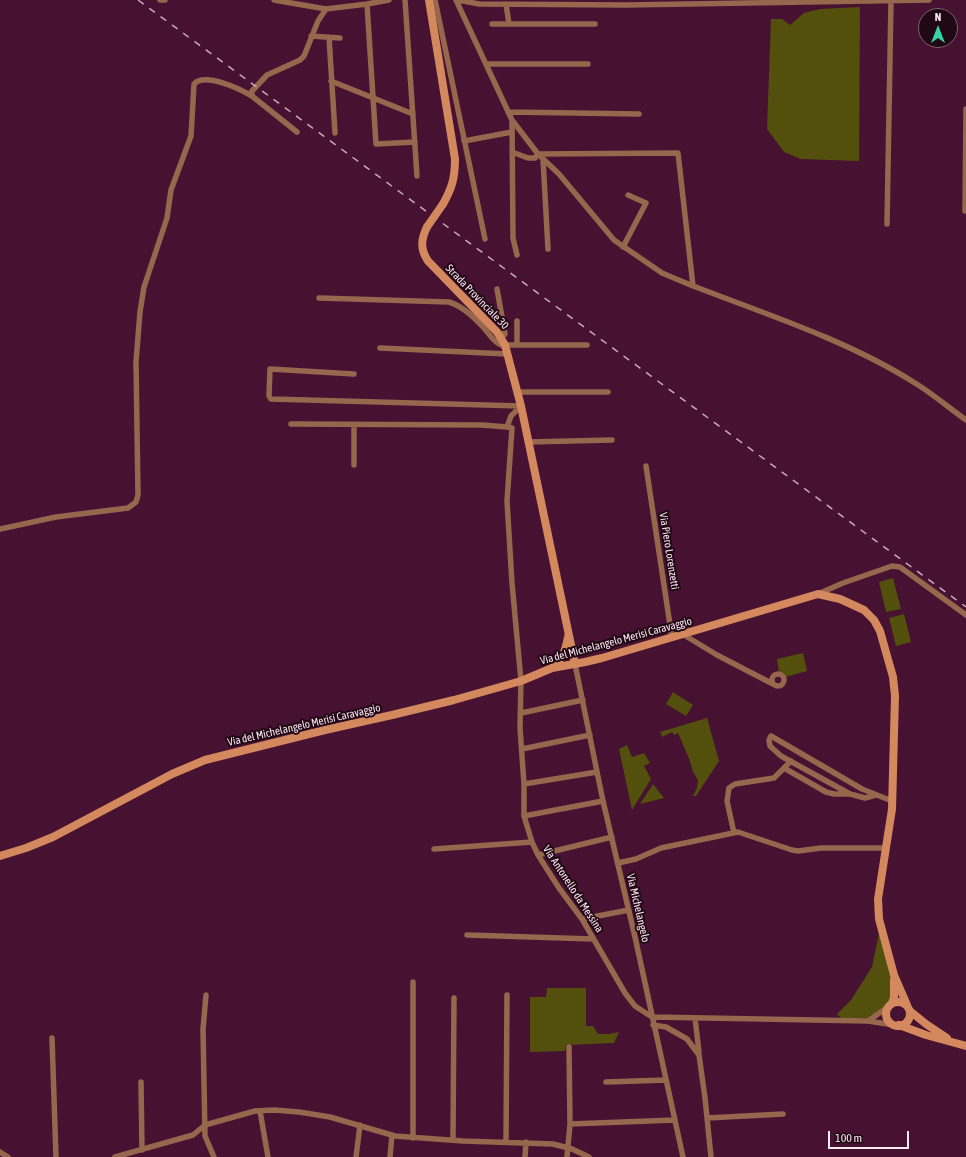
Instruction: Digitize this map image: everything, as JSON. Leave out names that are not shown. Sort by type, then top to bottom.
[{"type":"street","points":[[160,0],[165,0]]},
{"type":"street","points":[[274,0],[326,8],[389,0]]},
{"type":"street","points":[[405,0],[417,176]]},
{"type":"street","name":"Strada Provinciale 30","points":[[429,0],[455,159],[455,176],[451,190],[422,237],[424,254],[428,260],[492,326],[503,342],[521,406],[575,664]]},
{"type":"street","points":[[435,0],[485,240]]},
{"type":"street","points":[[457,0],[480,4],[929,0]]},
{"type":"street","points":[[457,0],[512,120],[538,154],[558,174],[614,240],[662,273],[787,322],[866,356],[914,382],[966,420]]},
{"type":"street","points":[[887,224],[891,1]]},
{"type":"street","points":[[367,4],[376,144],[415,142]]},
{"type":"street","points":[[506,4],[509,24]]},
{"type":"street","points":[[252,96],[252,91],[267,75],[300,60],[304,56],[311,36],[326,8]]},
{"type":"street","points":[[492,24],[595,24]]},
{"type":"street","points":[[311,36],[340,38]]},
{"type":"street","points":[[329,37],[335,133]]},
{"type":"street","points":[[487,64],[588,64]]},
{"type":"street","points":[[0,528],[56,517],[117,511],[128,508],[136,502],[138,495],[136,362],[140,312],[144,287],[167,218],[171,190],[191,136],[194,84],[196,81],[216,81],[252,96],[297,132]]},
{"type":"street","points":[[331,81],[413,114]]},
{"type":"street","points":[[965,211],[966,109]]},
{"type":"street","points":[[508,112],[640,114]]},
{"type":"street","points":[[512,120],[513,238],[517,255]]},
{"type":"street","points":[[464,141],[488,139],[512,132]]},
{"type":"street","points":[[512,152],[528,158],[535,158],[538,154],[678,153],[693,286]]},
{"type":"street","points":[[543,159],[548,249]]},
{"type":"street","points":[[623,247],[646,203],[628,195]]},
{"type":"street","points":[[497,289],[505,334],[503,342]]},
{"type":"street","points":[[319,298],[449,302],[459,306],[476,320],[495,342],[501,345],[503,342],[517,345],[587,345]]},
{"type":"street","points":[[517,321],[517,345]]},
{"type":"street","points":[[380,348],[507,354]]},
{"type":"street","points":[[354,374],[270,369],[268,396],[271,399],[521,406]]},
{"type":"street","points":[[517,392],[608,392]]},
{"type":"street","points":[[291,424],[482,425],[507,427],[511,416],[521,406]]},
{"type":"street","points":[[354,425],[354,465]]},
{"type":"street","name":"Via Antonello da Messina","points":[[507,427],[512,428],[507,501],[512,583],[521,681],[520,728],[524,784],[524,816],[538,856],[582,919],[625,993],[635,1006],[652,1017]]},
{"type":"street","points":[[528,442],[612,440]]},
{"type":"street","name":"Via Piero Lorenzetti","points":[[646,466],[672,638]]},
{"type":"street","points":[[818,594],[843,583],[892,566],[900,567],[966,615]]},
{"type":"street","name":"Via del Michelangelo Merisi Caravaggio","points":[[0,856],[26,848],[53,837],[172,774],[206,760],[325,730],[446,702],[521,681],[552,668],[591,661],[818,594],[840,599],[864,610],[874,620],[880,631],[893,677],[894,696],[891,726],[892,801],[878,899],[879,919],[894,975],[908,1008]]},
{"type":"street","points":[[552,668],[561,659],[565,652],[568,632]]},
{"type":"street","points":[[684,634],[717,655],[773,684]]},
{"type":"street","name":"Via Michelangelo","points":[[575,664],[603,801],[629,910],[682,1157]]},
{"type":"street","points":[[521,713],[583,700]]},
{"type":"street","points":[[522,749],[590,735]]},
{"type":"street","points":[[850,794],[774,750],[770,746],[769,740],[771,736],[862,789],[892,801]]},
{"type":"street","points":[[734,833],[727,801],[729,788],[735,784],[774,778],[791,761]]},
{"type":"street","points":[[784,768],[826,792],[834,794],[850,794],[866,798],[876,795]]},
{"type":"street","points":[[524,784],[597,772]]},
{"type":"street","points":[[524,816],[603,801]]},
{"type":"street","points":[[618,863],[636,859],[661,848],[738,832],[798,851],[821,848],[886,848]]},
{"type":"street","points":[[538,856],[612,837]]},
{"type":"street","points":[[434,849],[532,842]]},
{"type":"street","points":[[582,919],[629,910]]},
{"type":"street","points":[[467,935],[594,939]]},
{"type":"street","name":"Via del Michelangelo Merisi Caravaggio","points":[[890,1005],[894,990],[894,975]]},
{"type":"street","points":[[413,982],[413,1138]]},
{"type":"street","points":[[206,995],[203,1029],[204,1136],[214,1157]]},
{"type":"street","points":[[506,1142],[507,995]]},
{"type":"street","points":[[453,1140],[454,998]]},
{"type":"street","points":[[868,1021],[890,1005],[898,1002],[908,1008],[926,1024],[954,1043]]},
{"type":"street","points":[[890,1005],[887,1015],[890,1022],[926,1035],[966,1046]]},
{"type":"street","points":[[652,1017],[868,1021],[896,1025],[906,1023],[908,1021],[910,1014],[908,1008]]},
{"type":"street","points":[[695,1018],[711,1157]]},
{"type":"street","points":[[654,1024],[666,1027],[687,1039],[699,1055]]},
{"type":"street","points":[[52,1038],[56,1157]]},
{"type":"street","points":[[567,1157],[570,1124],[569,1047]]},
{"type":"street","points":[[606,1082],[666,1080]]},
{"type":"street","points":[[141,1082],[142,1150]]},
{"type":"street","points":[[115,1157],[192,1135],[205,1125],[260,1111],[274,1110],[330,1117],[392,1135],[413,1138],[553,1144],[568,1148],[589,1157]]},
{"type":"street","points":[[260,1111],[268,1157]]},
{"type":"street","points":[[707,1118],[784,1114]]},
{"type":"street","points":[[570,1124],[675,1120]]},
{"type":"street","points":[[356,1157],[360,1125]]},
{"type":"street","points":[[390,1157],[392,1135]]},
{"type":"street","points":[[525,1157],[526,1142]]},
{"type":"street","points":[[0,1152],[8,1157]]},
{"type":"shaded area","points":[[860,7],[859,161],[801,159],[784,152],[767,129],[771,19],[782,19],[790,25],[804,13],[820,9]]},
{"type":"shaded area","points":[[893,578],[901,609],[886,612],[879,582]]},
{"type":"shaded area","points":[[904,614],[911,642],[896,646],[889,618]]},
{"type":"shaded area","points":[[803,653],[807,671],[785,677],[779,672],[777,659]]},
{"type":"shaded area","points":[[673,692],[693,705],[686,716],[666,704]]},
{"type":"shaded area","points":[[707,718],[719,761],[696,796],[693,796],[697,788],[698,780],[693,772],[678,733],[674,735],[672,732],[662,737],[660,732]]},
{"type":"shaded area","points":[[627,745],[632,757],[644,753],[650,763],[644,766],[651,779],[632,810],[619,749]]},
{"type":"shaded area","points":[[653,784],[664,798],[640,804]]},
{"type":"shaded area","points":[[879,933],[891,974],[890,1000],[887,1005],[868,1018],[841,1018],[837,1014],[851,1000],[872,967]]},
{"type":"shaded area","points":[[547,988],[586,988],[586,1026],[593,1026],[598,1034],[619,1032],[614,1043],[566,1045],[565,1051],[530,1052],[530,997],[546,997]]},
{"type":"railway","points":[[138,0],[966,607]]}]
